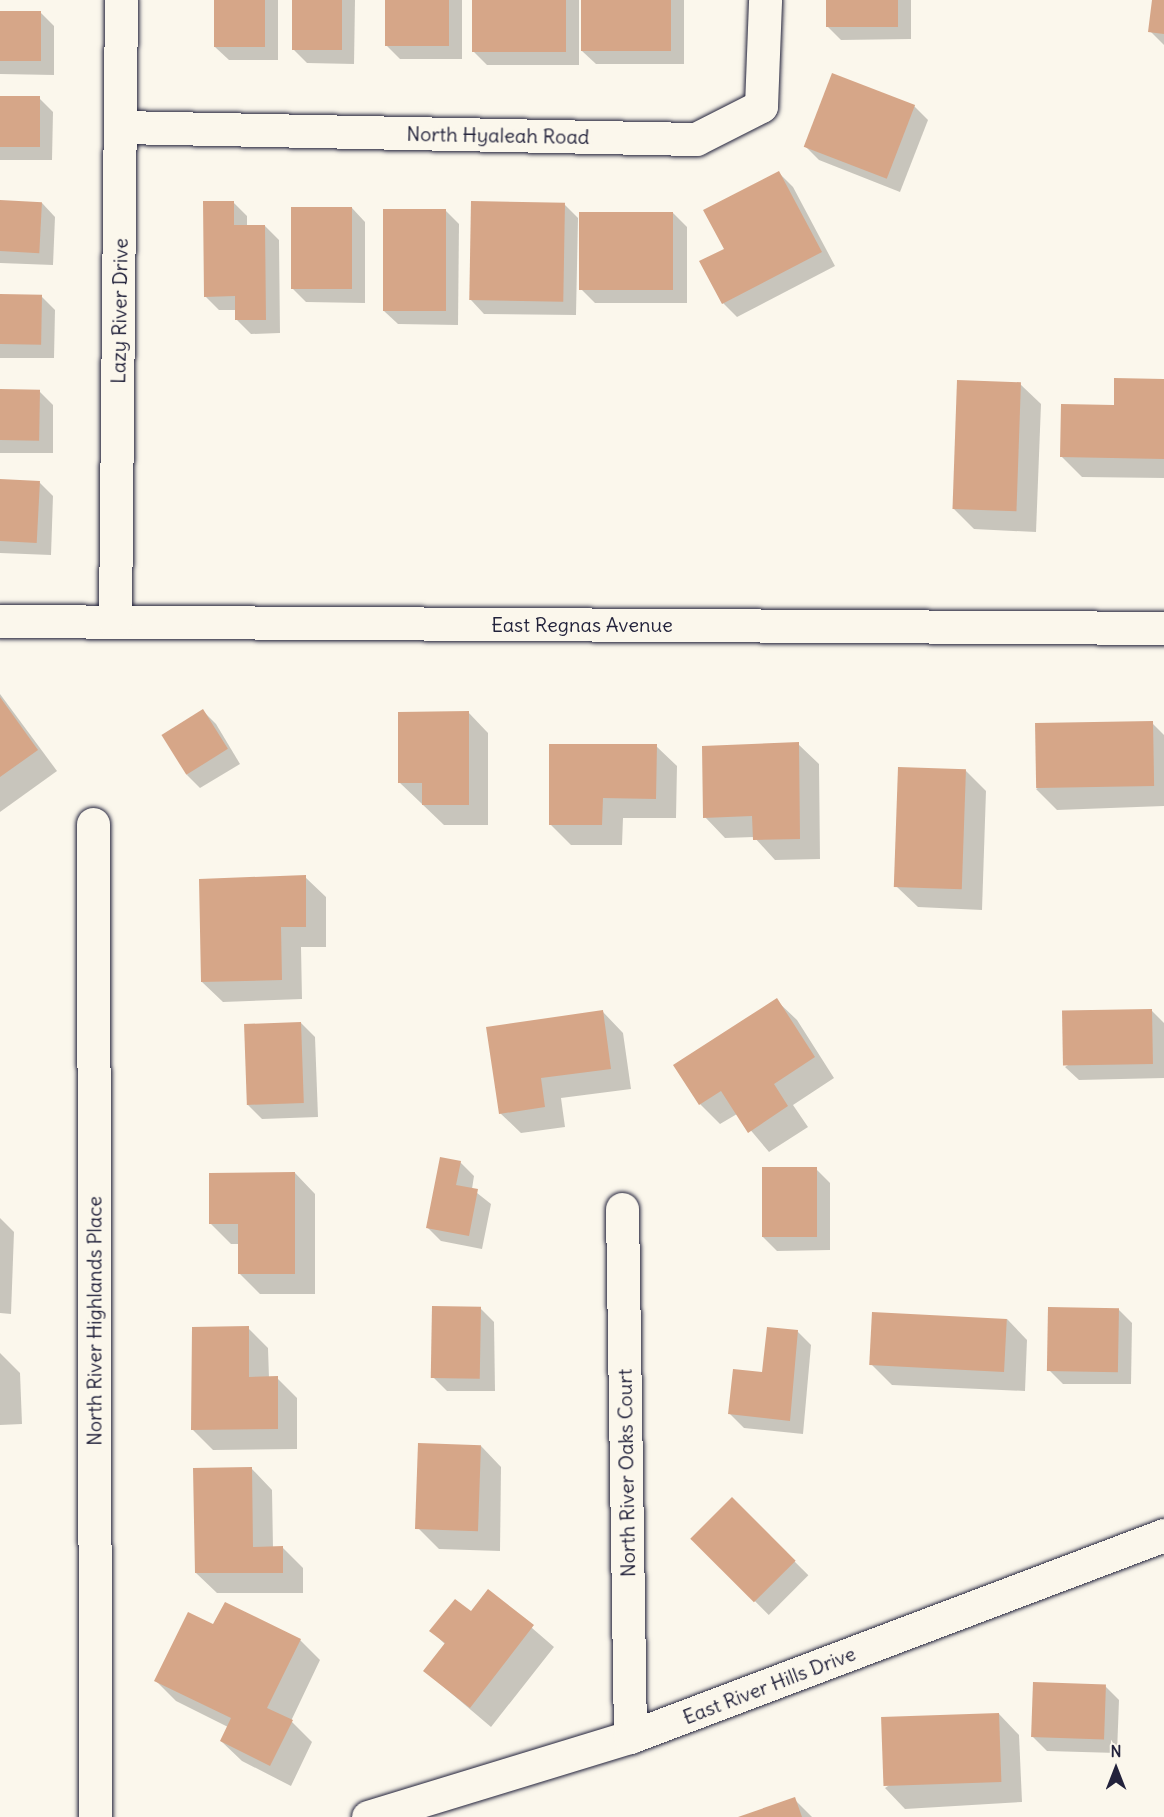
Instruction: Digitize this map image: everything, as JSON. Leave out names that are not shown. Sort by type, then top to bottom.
[{"type":"street","name":"Lazy River Drive","points":[[115,621],[122,0]]},
{"type":"street","name":"North Hyaleah Road","points":[[121,127],[696,139],[761,106],[765,0]]},
{"type":"street","name":"East Regnas Avenue","points":[[0,621],[1164,628]]},
{"type":"street","name":"North River Highlands Place","points":[[93,824],[95,1817]]},
{"type":"street","name":"North River Oaks Court","points":[[622,1209],[630,1737]]},
{"type":"street","name":"East River Hills Drive","points":[[368,1817],[630,1737],[1164,1535]]},
{"type":"building","points":[[214,0],[265,0],[265,47],[214,47]]},
{"type":"building","points":[[292,0],[342,0],[342,50],[292,50]]},
{"type":"building","points":[[385,0],[449,0],[449,46],[385,46]]},
{"type":"building","points":[[472,0],[566,0],[566,52],[472,52]]},
{"type":"building","points":[[581,0],[671,0],[671,51],[581,51]]},
{"type":"building","points":[[826,0],[898,0],[898,27],[826,27]]},
{"type":"building","points":[[1152,0],[1164,0],[1164,34],[1148,32]]},
{"type":"building","points":[[0,11],[41,11],[41,61],[0,61]]},
{"type":"building","points":[[832,73],[915,105],[887,179],[804,147]]},
{"type":"building","points":[[0,96],[40,96],[40,147],[0,147]]},
{"type":"building","points":[[779,171],[822,252],[722,304],[699,261],[724,249],[703,210]]},
{"type":"building","points":[[0,200],[42,202],[39,253],[0,251]]},
{"type":"building","points":[[203,201],[234,201],[234,225],[265,225],[266,320],[235,320],[235,296],[204,297]]},
{"type":"building","points":[[471,201],[565,203],[563,302],[469,300]]},
{"type":"building","points":[[291,207],[352,207],[352,289],[291,289]]},
{"type":"building","points":[[383,209],[446,209],[446,311],[383,311]]},
{"type":"building","points":[[579,212],[673,212],[673,290],[579,290]]},
{"type":"building","points":[[0,294],[42,295],[41,345],[0,344]]},
{"type":"building","points":[[1114,378],[1164,379],[1164,459],[1060,457],[1061,404],[1114,405]]},
{"type":"building","points":[[957,380],[1021,382],[1016,511],[952,509]]},
{"type":"building","points":[[0,389],[40,390],[39,441],[0,440]]},
{"type":"building","points":[[0,479],[40,481],[37,543],[0,541]]},
{"type":"building","points":[[0,697],[38,750],[0,777]]},
{"type":"building","points":[[203,709],[228,749],[186,775],[161,735]]},
{"type":"building","points":[[469,711],[469,805],[422,805],[422,783],[398,783],[398,712]]},
{"type":"building","points":[[1153,721],[1154,786],[1036,788],[1035,723]]},
{"type":"building","points":[[799,742],[800,839],[753,840],[752,816],[703,818],[702,746]]},
{"type":"building","points":[[549,744],[657,744],[656,799],[603,798],[602,825],[549,825]]},
{"type":"building","points":[[898,767],[966,769],[962,889],[894,887]]},
{"type":"building","points":[[306,875],[306,927],[281,927],[282,980],[201,982],[199,879]]},
{"type":"building","points":[[777,998],[815,1057],[774,1084],[788,1106],[748,1133],[721,1091],[699,1105],[673,1065]]},
{"type":"building","points":[[1152,1009],[1153,1064],[1063,1066],[1062,1011]]},
{"type":"building","points":[[603,1010],[611,1069],[541,1078],[545,1107],[499,1114],[486,1027]]},
{"type":"building","points":[[301,1022],[304,1103],[247,1105],[244,1024]]},
{"type":"building","points":[[440,1157],[461,1161],[456,1185],[478,1189],[469,1236],[426,1228]]},
{"type":"building","points":[[762,1167],[817,1167],[817,1237],[762,1237]]},
{"type":"building","points":[[295,1172],[295,1274],[238,1274],[238,1224],[209,1224],[209,1173]]},
{"type":"building","points":[[432,1306],[481,1307],[480,1379],[431,1378]]},
{"type":"building","points":[[1048,1307],[1119,1308],[1118,1372],[1047,1371]]},
{"type":"building","points":[[872,1312],[1007,1319],[1004,1372],[869,1365]]},
{"type":"building","points":[[249,1326],[249,1377],[278,1376],[278,1429],[191,1430],[192,1327]]},
{"type":"building","points":[[767,1327],[798,1330],[790,1421],[728,1414],[733,1369],[762,1372]]},
{"type":"building","points":[[418,1443],[481,1445],[478,1531],[415,1529]]},
{"type":"building","points":[[252,1467],[253,1547],[283,1546],[283,1573],[195,1573],[193,1468]]},
{"type":"building","points":[[732,1497],[796,1561],[754,1602],[690,1539]]},
{"type":"building","points":[[488,1589],[534,1625],[470,1708],[423,1671],[445,1643],[429,1631],[455,1599],[471,1611]]},
{"type":"building","points":[[225,1602],[301,1639],[267,1708],[293,1720],[270,1766],[220,1741],[231,1718],[154,1681],[188,1612],[213,1624]]},
{"type":"building","points":[[1033,1682],[1106,1685],[1104,1740],[1031,1737]]},
{"type":"building","points":[[999,1713],[1001,1782],[883,1786],[881,1717]]},
{"type":"building","points":[[795,1797],[802,1817],[738,1817]]}]
